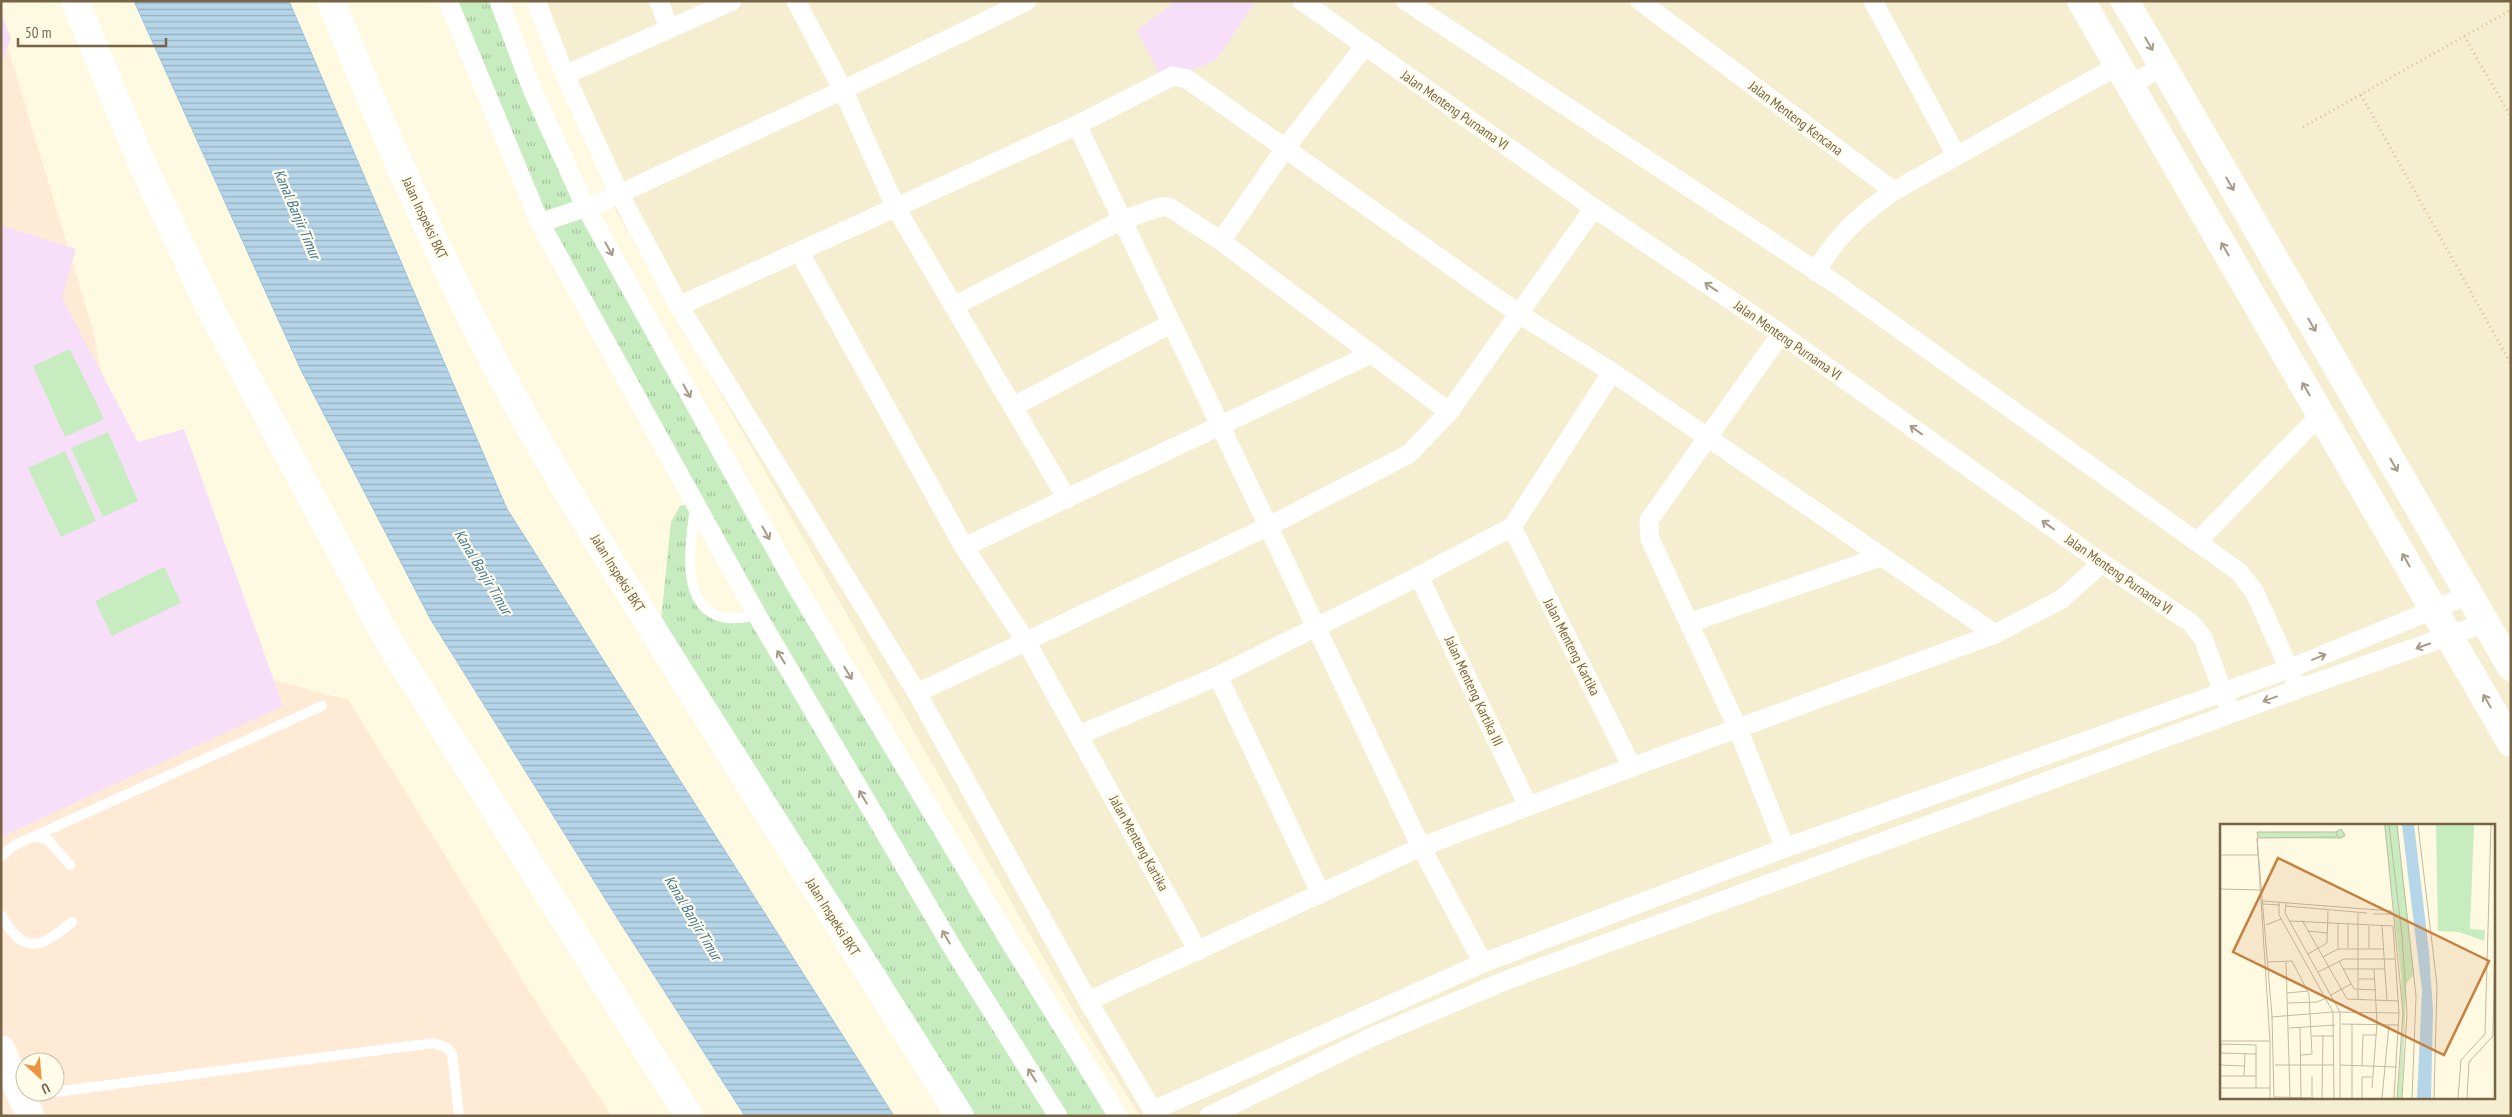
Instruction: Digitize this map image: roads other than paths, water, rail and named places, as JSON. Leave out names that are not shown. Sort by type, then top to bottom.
[{"type":"street","points":[[75,1],[140,159],[210,308],[342,558],[388,640],[689,1116]]},
{"type":"street","name":"Jalan Inspeksi BKT","points":[[331,1],[362,80],[435,241],[487,348],[534,434],[619,576],[960,1116]]},
{"type":"street","points":[[448,1],[540,223],[756,615],[955,952],[1058,1116]]},
{"type":"street","points":[[499,1],[532,89],[585,206],[792,579],[1007,937],[1118,1116]]},
{"type":"street","points":[[536,1],[565,75],[619,193],[679,306],[917,693],[1088,1000],[1154,1113],[1483,963],[1785,848],[2290,668],[2469,595]]},
{"type":"street","points":[[659,1],[670,29]]},
{"type":"street","points":[[565,75],[732,1]]},
{"type":"street","points":[[796,1],[844,90],[896,208],[1067,499]]},
{"type":"street","points":[[540,223],[619,193],[844,90],[1027,1]]},
{"type":"street","name":"Jalan Menteng Purnama VI","points":[[1302,1],[1364,47],[1594,208],[1781,334],[2102,564],[2191,623],[2199,632],[2231,714]]},
{"type":"street","points":[[1406,1],[1839,286],[2239,572],[2254,591],[2298,689]]},
{"type":"street","name":"Jalan Menteng Kencana","points":[[1640,1],[1894,192]]},
{"type":"street","points":[[1873,1],[1956,155]]},
{"type":"street","points":[[2082,1],[2510,740]]},
{"type":"street","points":[[2125,1],[2511,667]]},
{"type":"street","points":[[1221,241],[1286,147],[1364,47]]},
{"type":"street","points":[[1816,272],[1828,249],[1866,211],[1956,155],[2125,75],[2162,67]]},
{"type":"street","points":[[679,306],[800,253],[1077,125],[1173,76],[1187,79],[1286,147],[1519,314],[1612,372],[1995,634]]},
{"type":"street","points":[[1077,125],[1170,324],[1269,526],[1421,847],[1483,963]]},
{"type":"street","points":[[954,306],[1122,220],[1160,207],[1169,207],[1221,241],[1449,412]]},
{"type":"street","points":[[917,693],[1027,643],[1269,526],[1409,454],[1449,412],[1594,208]]},
{"type":"street","name":"Jalan Menteng Kartika","points":[[800,253],[964,547],[1027,643],[1198,951]]},
{"type":"street","points":[[1014,406],[1170,324]]},
{"type":"street","points":[[1781,334],[1649,520],[1648,528],[1650,539],[1738,729],[1785,848]]},
{"type":"street","points":[[964,547],[1371,354]]},
{"type":"street","points":[[1079,736],[1218,676],[1317,628],[1512,527],[1612,372]]},
{"type":"street","points":[[2198,541],[2321,414]]},
{"type":"street","name":"Jalan Menteng Kartika","points":[[1512,527],[1632,767]]},
{"type":"street","points":[[1689,624],[1880,556]]},
{"type":"street","points":[[1088,1000],[1421,847],[1632,767],[1995,634],[2062,599],[2102,564]]},
{"type":"street","name":"Jalan Menteng Kartika III","points":[[1419,576],[1528,806]]},
{"type":"street","points":[[1209,1116],[1372,1037],[1507,980],[2298,689],[2485,623]]},
{"type":"street","points":[[1218,676],[1321,894]]},
{"type":"street","points":[[1,1048],[26,1107]]},
{"type":"lane","points":[[695,503],[688,572],[695,592],[707,610],[722,617],[756,615]]},
{"type":"lane","points":[[1,856],[15,845],[322,706]]},
{"type":"lane","points":[[36,837],[48,840],[70,865]]},
{"type":"lane","points":[[1,916],[18,938],[28,944],[38,945],[52,938],[72,922]]},
{"type":"lane","points":[[65,1091],[434,1043],[447,1048],[452,1054],[458,1116]]},
{"type":"water","name":"Kanal Banjir Timur","points":[[134,1],[289,1],[507,509],[894,1116],[745,1116],[621,924],[431,620],[301,370]]}]
